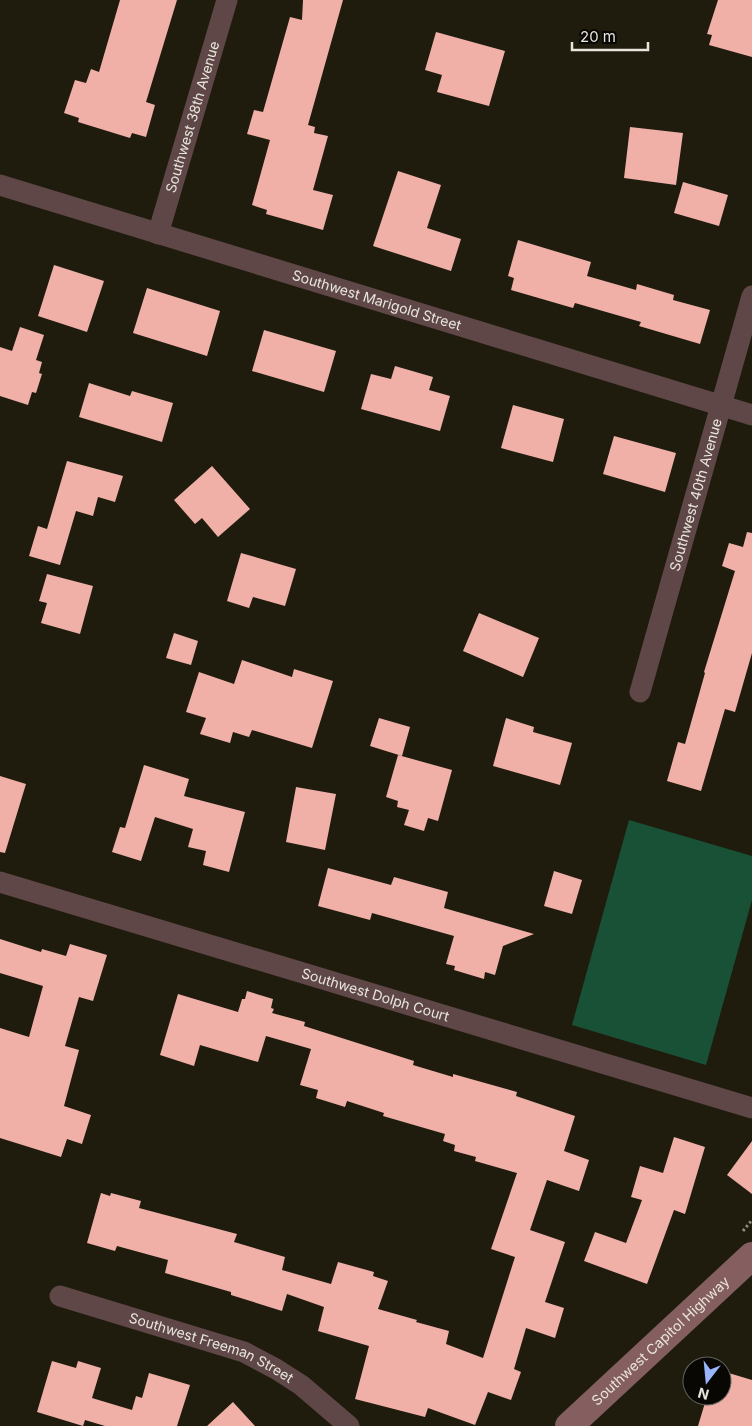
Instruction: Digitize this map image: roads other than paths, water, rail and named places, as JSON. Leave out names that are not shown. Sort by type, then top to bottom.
[{"type":"street","name":"Southwest 38th Avenue","points":[[158,234],[227,0]]},
{"type":"street","name":"Southwest Marigold Street","points":[[0,185],[752,415]]},
{"type":"street","name":"Southwest 40th Avenue","points":[[640,692],[752,296]]},
{"type":"street","name":"Southwest Dolph Court","points":[[0,882],[752,1108]]},
{"type":"street","name":"Southwest Capitol Highway","points":[[569,1426],[752,1256]]},
{"type":"street","name":"Southwest Freeman Street","points":[[60,1296],[244,1352],[301,1385],[348,1426]]}]
